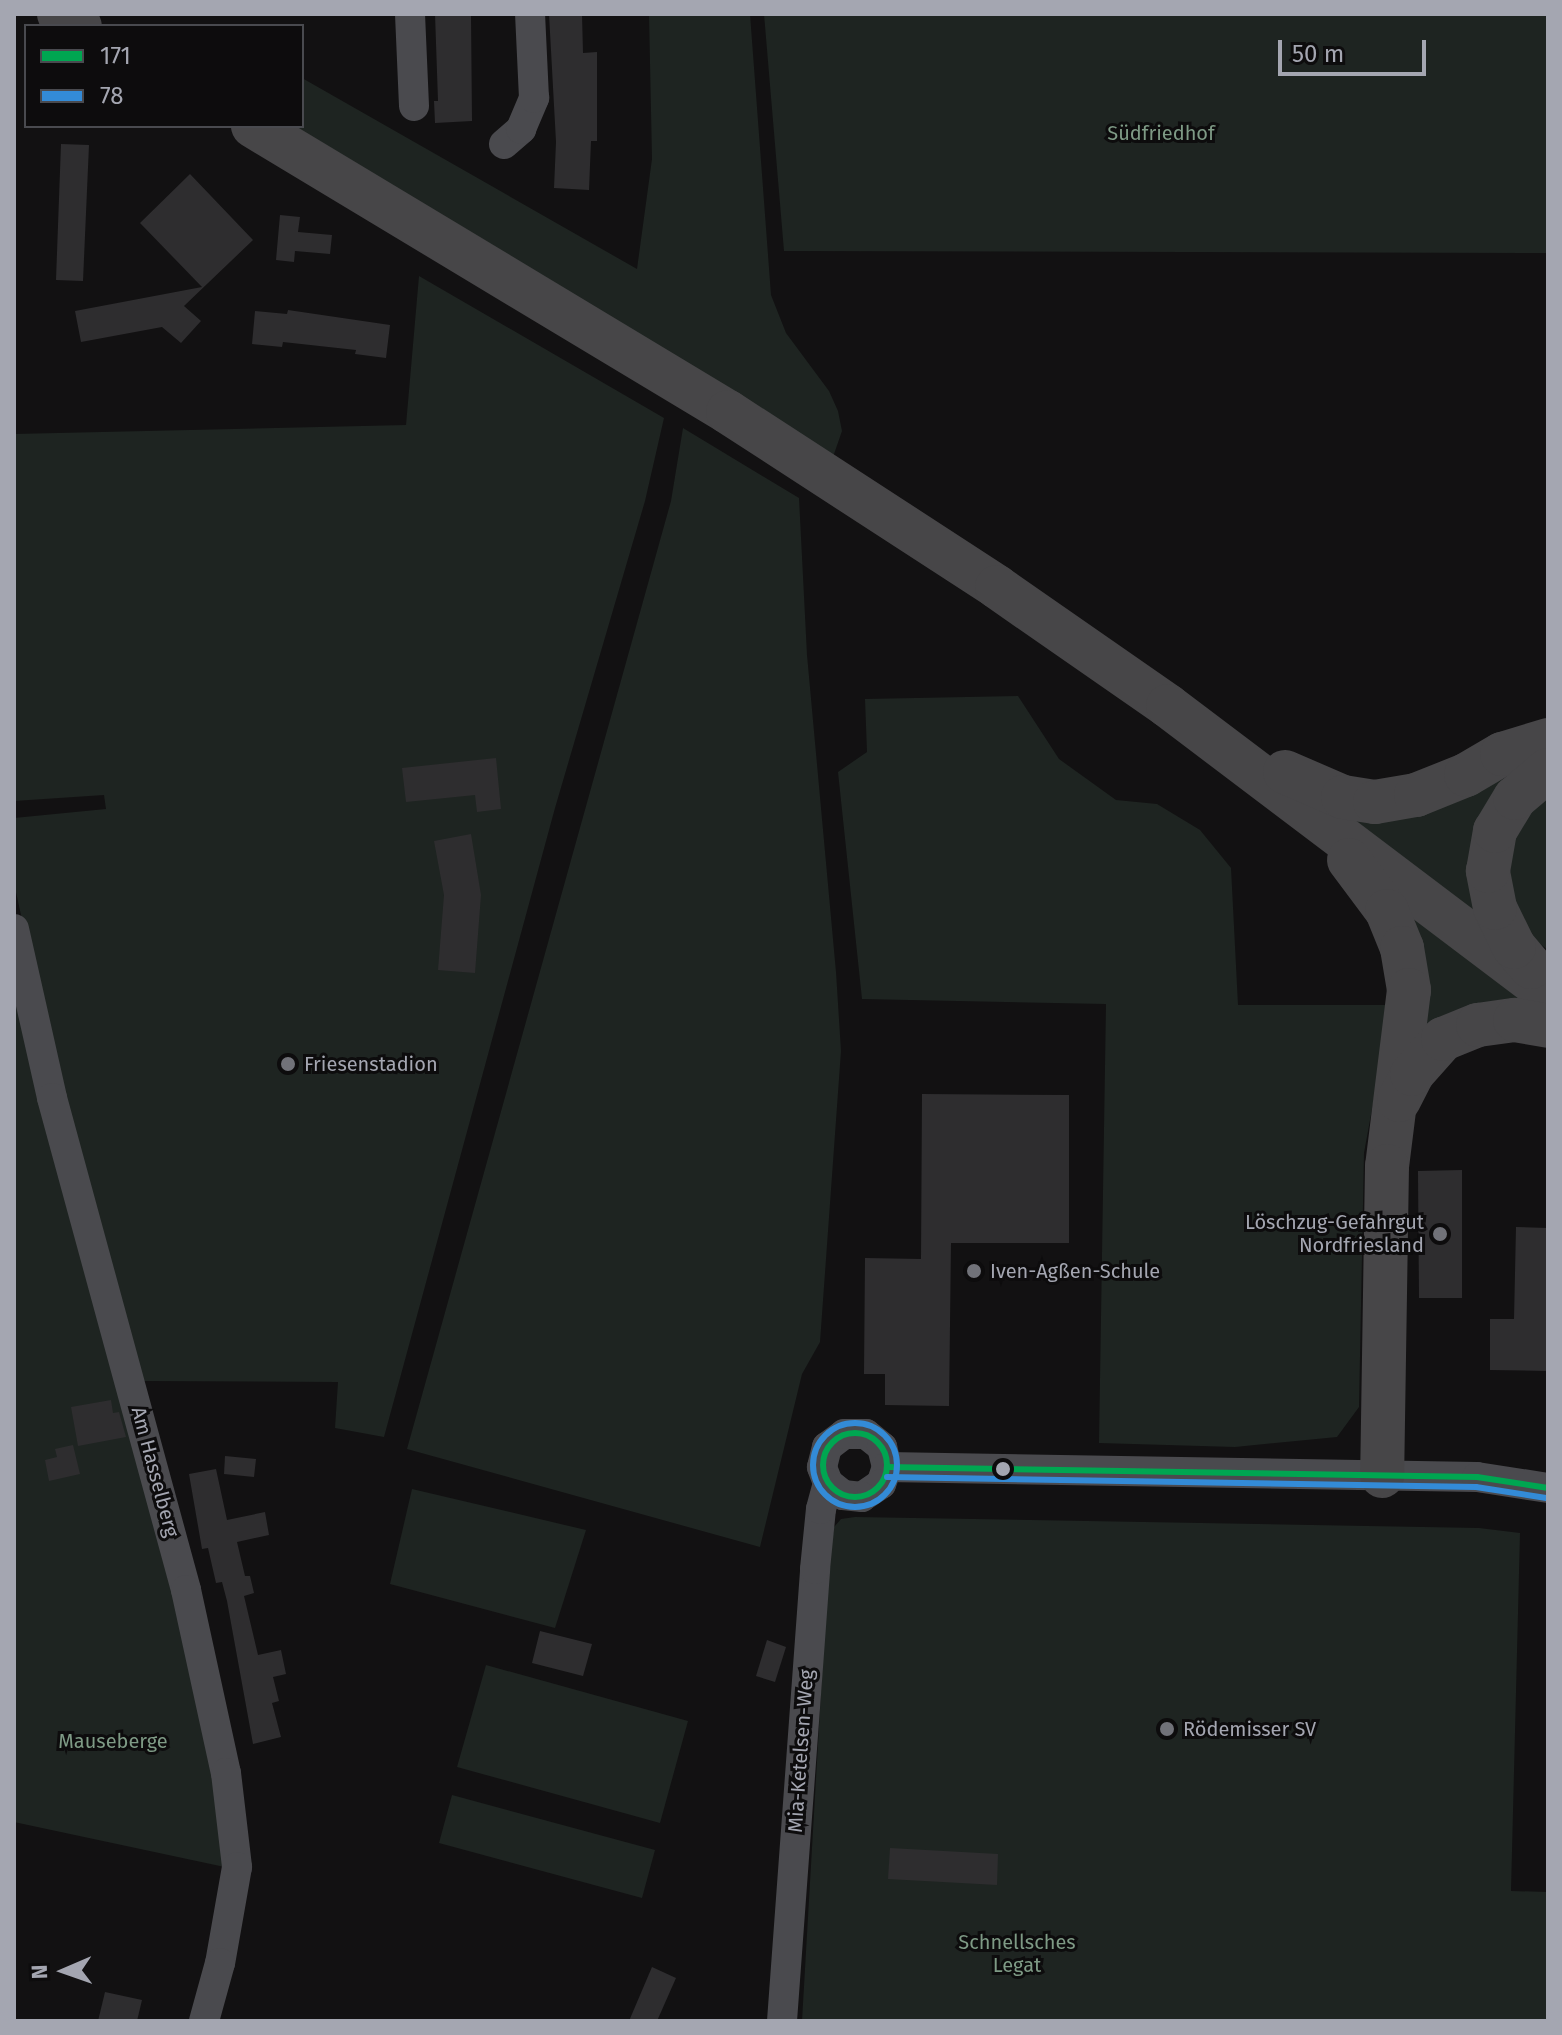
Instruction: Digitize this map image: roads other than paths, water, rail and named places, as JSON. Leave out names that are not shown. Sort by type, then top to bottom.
[{"type":"highway","points":[[59,14],[76,24]]},
{"type":"highway","points":[[256,128],[728,412],[997,587],[1168,706],[1548,990]]},
{"type":"highway","points":[[1168,706],[1305,783],[1343,797],[1375,802],[1416,795],[1466,775],[1502,754],[1548,740]]},
{"type":"highway","points":[[1548,770],[1515,798],[1495,831],[1488,871],[1495,908],[1514,947],[1548,990]]},
{"type":"highway","points":[[1297,802],[1362,875],[1387,911],[1402,948],[1409,990],[1387,1166],[1382,1476]]},
{"type":"highway","points":[[1392,1112],[1412,1074],[1443,1039],[1490,1023],[1515,1020],[1548,1026]]},
{"type":"street","points":[[410,14],[414,106]]},
{"type":"street","points":[[504,144],[521,129],[534,98],[530,14]]},
{"type":"street","name":"Am Hasselberg","points":[[14,929],[52,1098],[186,1590],[226,1773],[237,1867],[220,1963],[204,2021]]},
{"type":"street","name":"Mia-Ketelsen-Weg","points":[[782,2021],[812,1595],[821,1509],[828,1483],[822,1467],[827,1447],[844,1434],[866,1434],[882,1447],[887,1467]]},
{"type":"street","points":[[828,1483],[843,1495],[862,1497],[881,1484],[887,1467],[1477,1477],[1548,1488]]},
{"type":"place","name":"Friesenstadion","points":[[288,1064]]},
{"type":"place","name":"Löschzug-Gefahrgut Nordfriesland","points":[[1440,1234]]},
{"type":"place","name":"Iven-Agßen-Schule","points":[[974,1271]]},
{"type":"place","name":"Rödemisser SV","points":[[1167,1729]]},
{"type":"park label","name":"Südfriedhof","points":[[1161,133]]},
{"type":"park label","name":"Mauseberge","points":[[113,1741]]},
{"type":"park label","name":"Schnellsches Legat","points":[[1017,1954]]}]
